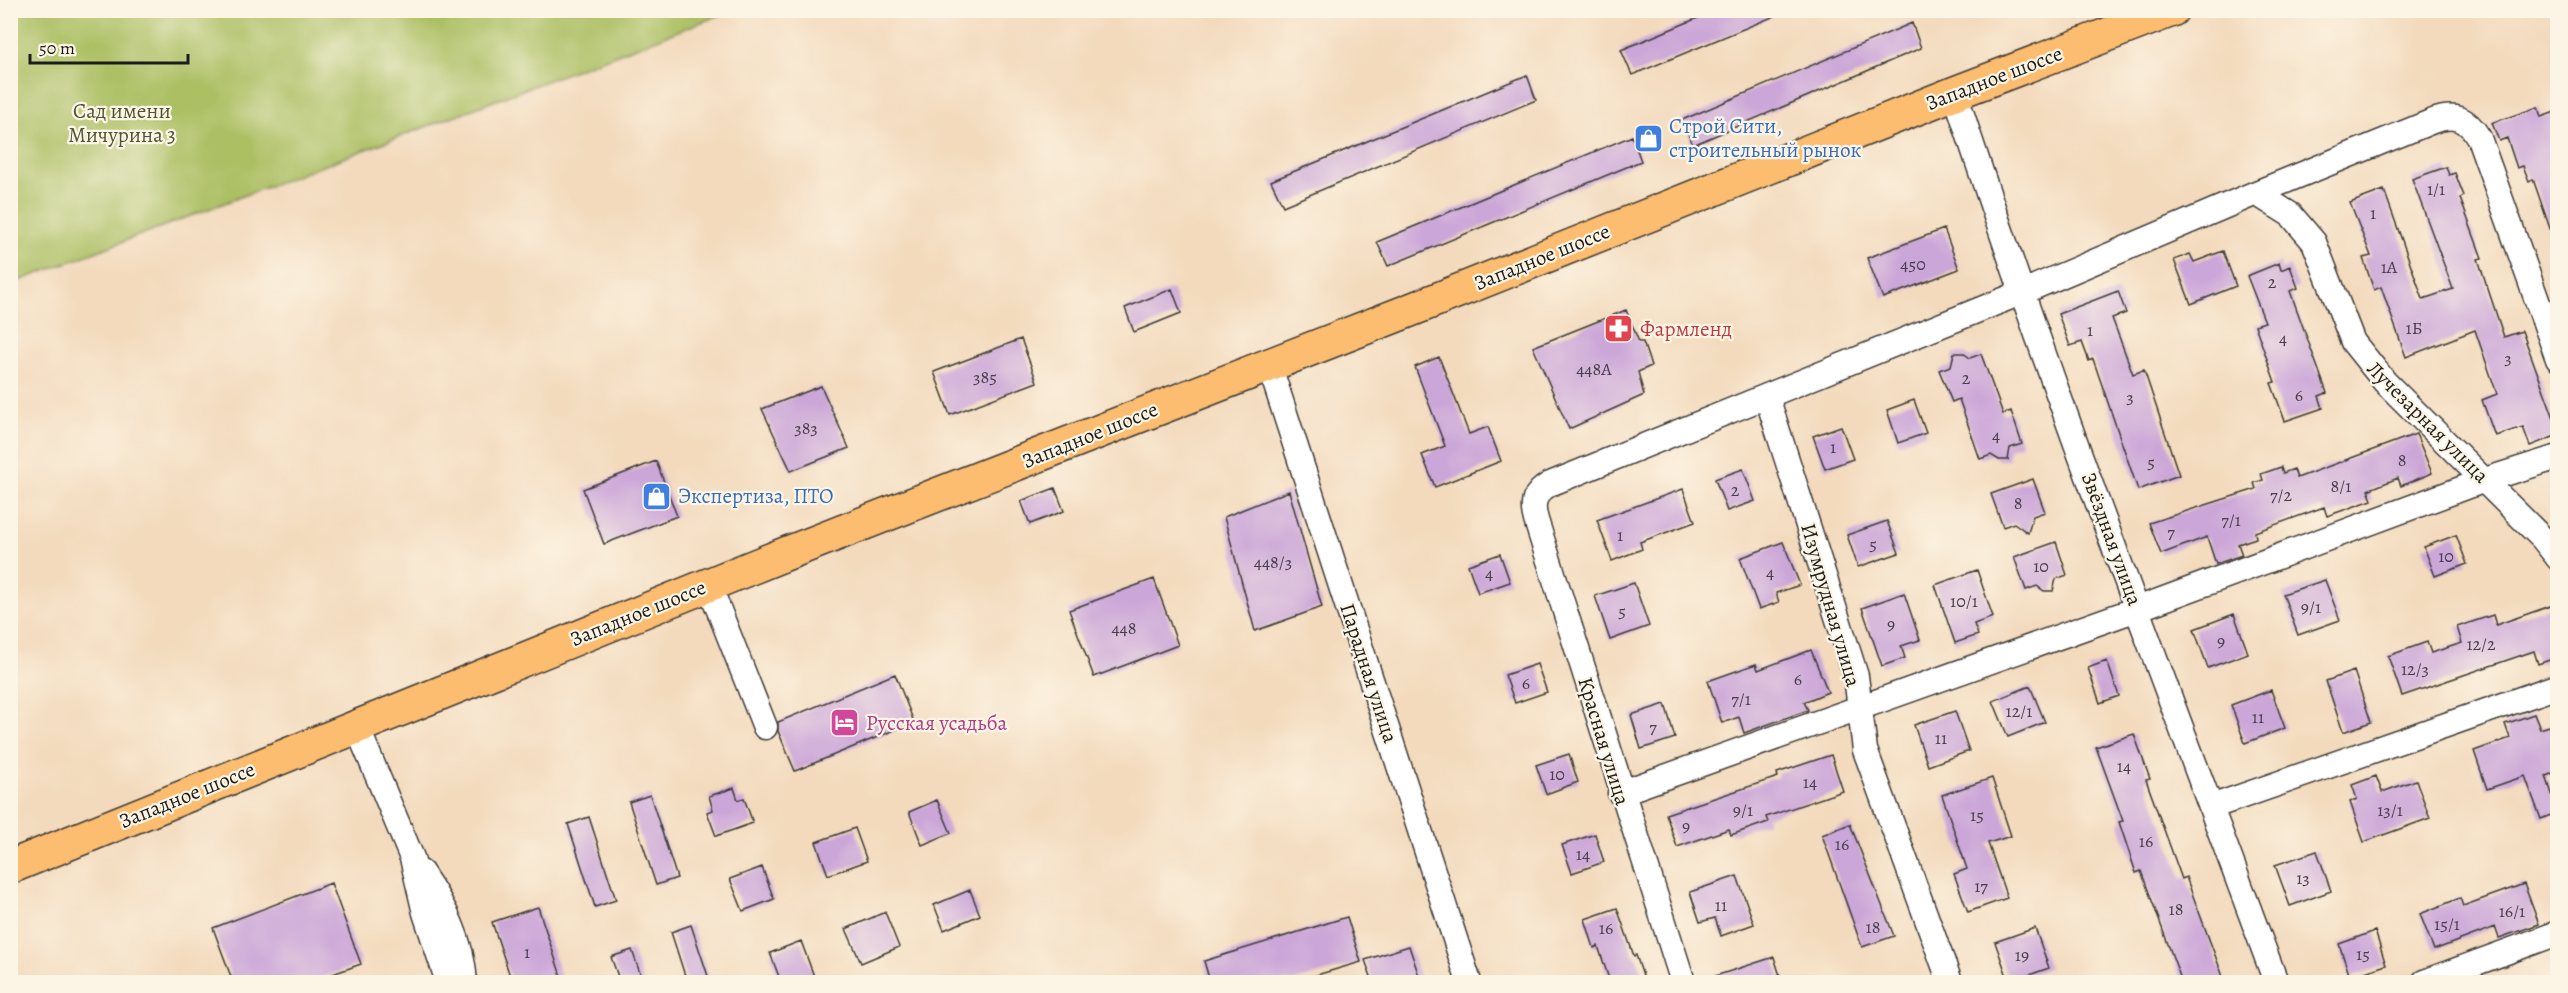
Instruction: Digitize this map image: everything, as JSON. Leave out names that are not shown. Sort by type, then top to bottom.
[{"type":"main road","name":"Западное шоссе","points":[[10,867],[709,585],[1955,93],[2172,10]]},
{"type":"street","name":"Звёздная улица","points":[[1955,93],[2023,292],[2137,609],[2276,982]]},
{"type":"street","points":[[1767,397],[2446,116],[2460,117],[2470,124],[2479,138],[2558,359]]},
{"type":"street","name":"Лучезарная улица","points":[[2256,193],[2291,215],[2314,242],[2353,342],[2366,360],[2385,382],[2543,539],[2558,558]]},
{"type":"street","name":"Парадная улица","points":[[1269,364],[1469,982]]},
{"type":"street","name":"Красная улица","points":[[1683,982],[1620,793],[1533,508],[1535,497],[1541,489],[1550,484],[1767,397]]},
{"type":"street","name":"Изумрудная улица","points":[[1767,397],[1856,676],[1865,750],[1950,982]]},
{"type":"street","points":[[1620,793],[2137,609],[2485,480],[2558,457]]},
{"type":"street","points":[[709,585],[765,727]]},
{"type":"street","points":[[2211,807],[2558,686]]},
{"type":"street","points":[[357,727],[412,858],[425,913],[448,982]]},
{"type":"street","points":[[412,858],[445,908],[457,936],[465,982]]},
{"type":"street","points":[[2424,982],[2558,933]]},
{"type":"green space","name":"Сад имени Мичурина 3","points":[[11,10],[731,10],[731,11],[11,284]]},
{"type":"building","points":[[1717,10],[1787,11],[1632,75],[1621,50]]},
{"type":"building","points":[[1912,23],[1921,48],[1693,145],[1682,120]]},
{"type":"building","points":[[1527,75],[1536,100],[1283,206],[1271,181]]},
{"type":"building","points":[[2538,107],[2541,117],[2558,111],[2558,243],[2555,243],[2533,179],[2529,181],[2523,166],[2517,168],[2507,138],[2499,141],[2492,123]]},
{"type":"building","points":[[1632,136],[1641,161],[1388,266],[1377,242]]},
{"type":"building","points":[[2446,167],[2449,175],[2455,173],[2464,196],[2460,198],[2482,258],[2478,259],[2504,337],[2522,331],[2558,429],[2558,435],[2530,446],[2523,427],[2495,436],[2482,400],[2497,394],[2475,330],[2406,357],[2381,287],[2374,290],[2363,258],[2371,256],[2350,203],[2384,190],[2423,299],[2453,289],[2412,179]]},
{"type":"building","points":[[1944,229],[1959,269],[1883,298],[1867,258]]},
{"type":"building","points":[[2223,251],[2236,286],[2191,304],[2174,260],[2190,254],[2194,262]]},
{"type":"building","points":[[2279,263],[2281,270],[2290,266],[2298,288],[2290,291],[2327,393],[2319,396],[2323,408],[2285,421],[2271,383],[2275,382],[2255,325],[2265,322],[2247,276]]},
{"type":"building","points":[[1172,289],[1181,313],[1134,332],[1125,308]]},
{"type":"building","points":[[2118,291],[2126,313],[2112,318],[2133,374],[2144,370],[2179,475],[2138,490],[2093,359],[2089,361],[2082,342],[2070,346],[2058,314]]},
{"type":"building","points":[[1626,310],[1639,342],[1643,342],[1651,366],[1638,372],[1644,395],[1569,429],[1533,347]]},
{"type":"building","points":[[1021,339],[1037,382],[950,415],[934,372]]},
{"type":"building","points":[[1954,353],[1963,353],[1970,358],[1981,354],[2003,414],[2011,411],[2022,444],[2010,448],[2008,460],[1999,460],[1991,455],[1980,459],[1959,399],[1952,402],[1939,370],[1951,366]]},
{"type":"building","points":[[1439,357],[1469,434],[1488,427],[1501,461],[1435,487],[1422,455],[1445,446],[1415,367]]},
{"type":"building","points":[[821,386],[849,448],[791,471],[762,409]]},
{"type":"building","points":[[1914,400],[1926,433],[1898,443],[1887,410]]},
{"type":"building","points":[[1841,426],[1853,459],[1825,469],[1813,436]]},
{"type":"building","points":[[2416,434],[2432,473],[2401,486],[2398,478],[2368,490],[2372,500],[2327,516],[2324,507],[2255,532],[2256,538],[2238,544],[2242,555],[2216,564],[2207,537],[2161,554],[2149,523],[2256,489],[2254,483],[2263,480],[2261,474],[2281,467],[2283,473],[2294,469],[2297,478]]},
{"type":"building","points":[[656,461],[677,516],[604,544],[583,489]]},
{"type":"building","points":[[1743,469],[1755,501],[1727,511],[1715,479]]},
{"type":"building","points":[[2033,479],[2045,512],[2033,516],[2028,533],[2014,523],[2003,527],[1991,494]]},
{"type":"building","points":[[1055,488],[1064,511],[1030,524],[1021,501]]},
{"type":"building","points":[[1683,489],[1695,522],[1640,542],[1642,549],[1612,561],[1597,520]]},
{"type":"building","points":[[1289,491],[1322,607],[1255,631],[1224,517]]},
{"type":"building","points":[[1887,521],[1899,553],[1858,567],[1847,535]]},
{"type":"building","points":[[2456,535],[2467,564],[2435,576],[2424,547]]},
{"type":"building","points":[[1783,542],[1800,585],[1776,593],[1779,602],[1759,609],[1740,558]]},
{"type":"building","points":[[2056,542],[2067,575],[2056,579],[2053,591],[2044,591],[2037,586],[2026,590],[2014,557]]},
{"type":"building","points":[[1500,554],[1510,582],[1478,593],[1468,565]]},
{"type":"building","points":[[1977,570],[1993,617],[1974,624],[1978,635],[1955,643],[1935,585]]},
{"type":"building","points":[[1154,579],[1178,645],[1094,677],[1069,610]]},
{"type":"building","points":[[2325,580],[2340,620],[2298,635],[2283,594]]},
{"type":"building","points":[[1634,583],[1649,626],[1610,640],[1595,596]]},
{"type":"building","points":[[1904,593],[1920,640],[1901,646],[1905,658],[1882,666],[1862,608]]},
{"type":"building","points":[[2553,605],[2558,618],[2558,657],[2538,664],[2534,651],[2402,696],[2388,656],[2427,642],[2431,653],[2462,643],[2457,627],[2493,615],[2496,625]]},
{"type":"building","points":[[2234,614],[2248,653],[2208,668],[2194,629]]},
{"type":"building","points":[[1811,650],[1828,692],[1804,702],[1808,710],[1744,733],[1739,717],[1722,723],[1708,681],[1756,664],[1758,670]]},
{"type":"building","points":[[2107,661],[2119,696],[2100,703],[2088,668]]},
{"type":"building","points":[[1537,664],[1547,692],[1515,703],[1505,675]]},
{"type":"building","points":[[2354,671],[2371,722],[2343,732],[2326,681]]},
{"type":"building","name":"Русская усадьба","points":[[895,674],[914,722],[795,771],[778,731],[778,722]]},
{"type":"building","points":[[2030,686],[2045,722],[2008,737],[1993,701]]},
{"type":"building","points":[[2271,690],[2285,728],[2245,743],[2231,705]]},
{"type":"building","points":[[1665,704],[1675,738],[1641,749],[1631,715]]},
{"type":"building","points":[[1955,711],[1969,751],[1928,766],[1914,725]]},
{"type":"building","points":[[2534,714],[2540,729],[2558,723],[2558,771],[2546,776],[2558,812],[2541,819],[2525,776],[2487,789],[2474,751],[2510,738],[2505,724]]},
{"type":"building","points":[[2134,734],[2150,779],[2146,780],[2182,879],[2186,877],[2225,982],[2182,982],[2141,871],[2136,873],[2119,822],[2123,821],[2096,747]]},
{"type":"building","points":[[1569,754],[1578,782],[1546,794],[1536,765]]},
{"type":"building","points":[[1831,755],[1843,791],[1766,817],[1768,822],[1731,835],[1729,829],[1677,847],[1666,814],[1778,777],[1777,773]]},
{"type":"building","points":[[2376,776],[2382,792],[2416,780],[2430,818],[2364,842],[2350,802],[2357,799],[2352,785]]},
{"type":"building","points":[[1992,778],[2011,836],[1988,843],[2007,898],[1968,912],[1954,874],[1967,869],[1942,795]]},
{"type":"building","points":[[734,788],[738,800],[744,798],[753,823],[716,836],[707,812],[713,810],[709,796]]},
{"type":"building","points":[[650,795],[677,878],[656,885],[629,802]]},
{"type":"building","points":[[937,800],[951,833],[922,845],[909,812]]},
{"type":"building","points":[[589,817],[616,900],[595,907],[568,824]]},
{"type":"building","points":[[1850,824],[1894,936],[1862,947],[1822,835]]},
{"type":"building","points":[[855,828],[867,861],[828,875],[816,842]]},
{"type":"building","points":[[1595,834],[1604,862],[1572,873],[1562,845]]},
{"type":"building","points":[[2317,851],[2331,891],[2290,906],[2275,865]]},
{"type":"building","points":[[762,867],[774,899],[743,911],[730,879]]},
{"type":"building","points":[[1737,876],[1754,924],[1721,936],[1715,918],[1700,922],[1690,892]]},
{"type":"building","points":[[331,883],[361,964],[310,982],[233,982],[213,928]]},
{"type":"building","points":[[2524,884],[2539,924],[2499,938],[2495,927],[2434,950],[2420,914],[2460,898],[2463,906]]},
{"type":"building","points":[[970,890],[980,915],[944,930],[934,905]]},
{"type":"building","points":[[538,907],[563,982],[512,982],[492,922]]},
{"type":"building","points":[[1617,908],[1645,982],[1610,982],[1598,946],[1594,948],[1585,919]]},
{"type":"building","points":[[885,912],[899,947],[861,963],[846,929]]},
{"type":"building","points":[[1347,917],[1361,962],[1293,982],[1210,982],[1204,961]]},
{"type":"building","points":[[691,925],[710,982],[687,982],[671,932]]},
{"type":"building","points":[[2035,928],[2049,968],[2009,982],[1995,942]]},
{"type":"building","points":[[2375,931],[2386,965],[2350,977],[2339,944]]},
{"type":"building","points":[[801,941],[815,979],[806,982],[781,982],[770,953]]},
{"type":"building","points":[[1409,946],[1421,982],[1373,982],[1365,960]]},
{"type":"building","points":[[632,950],[643,982],[620,982],[611,957]]},
{"type":"building","points":[[1774,957],[1782,982],[1707,982],[1706,979]]},
{"type":"place","name":"Строй Сити, строительный рынок","points":[[1648,138]]},
{"type":"place","name":"Фармленд","points":[[1619,329]]},
{"type":"place","name":"Экспертиза, ПТО","points":[[657,496]]},
{"type":"place","name":"Русская усадьба","points":[[845,723]]}]
